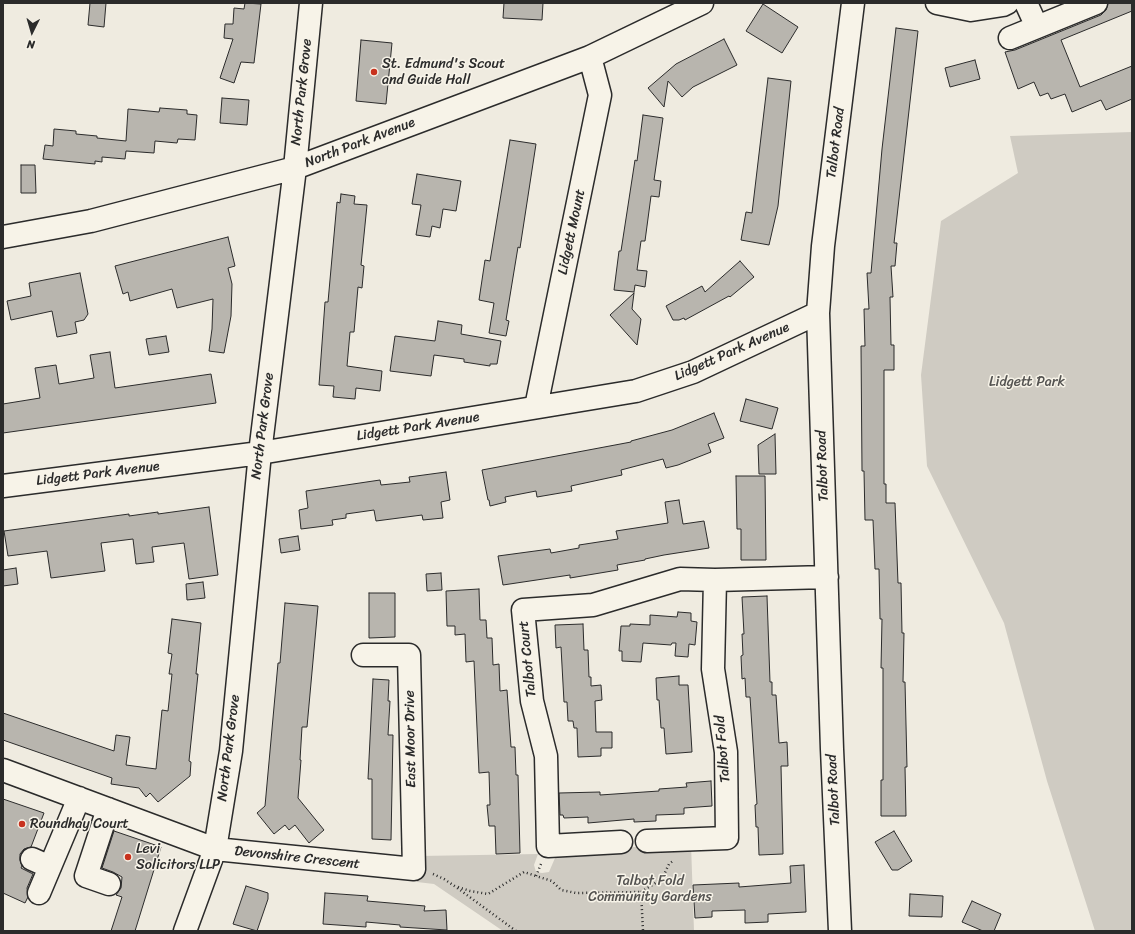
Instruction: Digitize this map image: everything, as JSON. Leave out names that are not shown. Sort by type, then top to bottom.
[{"type":"street","name":"North Park Grove","points":[[185,931],[215,849],[231,750],[260,453],[294,168],[311,3]]},
{"type":"street","name":"North Park Avenue","points":[[3,237],[91,221],[294,168],[590,57],[702,3]]},
{"type":"street","name":"Talbot Road","points":[[840,931],[832,749],[818,313],[823,246],[853,3]]},
{"type":"street","points":[[937,3],[971,10],[1007,3]]},
{"type":"street","points":[[1026,3],[1037,27]]},
{"type":"street","points":[[1010,38],[1096,3]]},
{"type":"street","name":"Lidgett Mount","points":[[536,407],[600,95],[590,57]]},
{"type":"street","name":"Lidgett Park Avenue","points":[[3,486],[260,453],[636,391],[693,372],[818,313]]},
{"type":"street","name":"Talbot Court","points":[[548,846],[546,756],[532,701],[523,610],[593,605],[680,578],[715,580],[827,578]]},
{"type":"street","name":"Talbot Fold","points":[[647,841],[728,838],[726,752],[713,669],[715,580]]},
{"type":"street","name":"East Moor Drive","points":[[363,655],[410,655],[414,870]]},
{"type":"street","name":"Devonshire Crescent","points":[[3,770],[215,849],[414,870]]},
{"type":"street","points":[[40,893],[41,863],[79,798]]},
{"type":"street","points":[[108,809],[86,876],[109,884]]},
{"type":"street","points":[[548,846],[621,842]]},
{"type":"path","points":[[536,876],[548,846]]},
{"type":"path","points":[[414,870],[432,874],[444,879],[516,931]]},
{"type":"path","points":[[456,887],[488,894],[524,872],[552,881],[561,890],[576,893],[641,892],[643,931]]},
{"type":"green space","name":"Lidgett Park","points":[[1132,132],[1132,931],[1095,931],[1047,781],[1004,623],[927,466],[921,375],[941,221],[1018,173],[1010,136]]},
{"type":"green space","name":"Talbot Fold Community Gardens","points":[[691,844],[694,931],[503,931],[434,884],[417,882],[420,856],[538,854],[534,865],[536,872],[542,873],[549,872],[555,858],[562,851]]},
{"type":"building","points":[[90,3],[106,3],[104,27],[88,25]]},
{"type":"building","points":[[245,3],[261,4],[254,63],[241,62],[234,83],[220,78],[233,39],[224,38],[225,24],[233,24],[234,8],[244,9]]},
{"type":"building","points":[[504,3],[543,3],[542,20],[503,18]]},
{"type":"building","points":[[1108,3],[1132,3],[1132,11],[1061,40],[1080,87],[1132,66],[1132,99],[1106,110],[1101,100],[1072,112],[1065,94],[1051,99],[1048,93],[1040,96],[1034,82],[1018,89],[1005,52],[1015,50],[1101,15],[1106,10]]},
{"type":"building","points":[[763,4],[798,27],[782,53],[746,31]]},
{"type":"building","points":[[896,28],[918,31],[894,243],[897,243],[895,266],[891,266],[893,297],[890,297],[891,345],[894,345],[894,370],[884,370],[884,484],[886,484],[886,503],[895,503],[898,583],[901,583],[902,633],[904,633],[903,682],[905,682],[907,767],[905,767],[906,816],[881,816],[881,780],[883,780],[883,668],[881,668],[882,619],[880,619],[879,569],[875,569],[873,520],[865,520],[864,471],[862,471],[861,346],[865,346],[864,309],[869,309],[867,273],[871,273],[882,149]]},
{"type":"building","points":[[724,39],[737,65],[693,87],[682,97],[668,81],[664,107],[648,88],[676,64]]},
{"type":"building","name":"St. Edmund's Scout and Guide Hall","points":[[361,40],[392,43],[386,104],[356,101]]},
{"type":"building","points":[[975,60],[980,79],[950,87],[945,68]]},
{"type":"building","points":[[768,78],[791,81],[778,206],[769,245],[741,240],[746,212],[752,213]]},
{"type":"building","points":[[222,98],[249,100],[247,125],[220,123]]},
{"type":"building","points":[[160,108],[187,110],[187,114],[197,115],[195,140],[178,139],[177,143],[155,141],[154,153],[126,151],[125,159],[102,157],[102,162],[95,161],[95,164],[43,159],[45,145],[53,146],[54,129],[76,131],[76,134],[97,136],[97,138],[126,141],[128,109],[159,112]]},
{"type":"building","points":[[643,115],[663,118],[654,180],[661,181],[659,197],[651,196],[645,241],[641,241],[637,270],[647,271],[645,287],[635,285],[634,292],[614,290],[619,251],[621,251],[635,160],[637,161]]},
{"type":"building","points":[[510,140],[536,144],[520,248],[518,247],[506,320],[509,321],[506,336],[489,333],[494,303],[479,300],[485,260],[490,261]]},
{"type":"building","points":[[21,165],[35,165],[36,193],[21,193]]},
{"type":"building","points":[[417,174],[461,181],[456,211],[443,209],[440,228],[432,226],[430,237],[416,235],[421,205],[412,204]]},
{"type":"building","points":[[341,194],[355,196],[354,204],[367,205],[361,265],[364,266],[362,288],[358,287],[354,332],[350,332],[347,366],[382,371],[380,391],[356,388],[355,399],[333,397],[334,386],[319,385],[325,302],[328,302],[337,202],[340,203]]},
{"type":"building","points":[[228,237],[235,266],[228,268],[232,284],[231,316],[224,353],[209,351],[212,329],[213,299],[177,308],[172,289],[130,301],[128,292],[123,294],[115,266]]},
{"type":"building","points":[[740,261],[754,277],[730,297],[729,296],[685,320],[684,318],[673,320],[666,306],[702,286],[705,292]]},
{"type":"building","points":[[80,273],[88,314],[84,320],[75,322],[77,333],[57,337],[52,311],[11,320],[7,301],[31,296],[29,283]]},
{"type":"building","points":[[634,293],[632,309],[641,319],[637,345],[610,315]]},
{"type":"building","points":[[438,321],[462,325],[461,334],[501,341],[497,364],[490,364],[490,366],[464,362],[464,359],[434,355],[431,376],[390,371],[395,336],[435,341]]},
{"type":"building","points":[[166,336],[169,352],[149,355],[146,339]]},
{"type":"building","points":[[110,352],[115,388],[211,374],[216,403],[3,433],[3,404],[40,398],[35,368],[56,365],[59,384],[94,378],[90,355]]},
{"type":"building","points":[[746,399],[778,408],[772,429],[740,421]]},
{"type":"building","points":[[714,413],[724,438],[708,444],[711,452],[666,468],[663,459],[621,470],[622,475],[571,486],[572,491],[537,497],[536,491],[505,497],[506,502],[490,506],[482,470],[631,442],[672,430]]},
{"type":"building","points":[[775,434],[776,474],[759,474],[758,445]]},
{"type":"building","points":[[446,472],[450,500],[441,502],[443,518],[423,520],[422,515],[376,521],[374,510],[346,514],[346,518],[332,520],[333,525],[301,529],[299,510],[308,508],[306,491],[380,480],[381,485],[410,482],[409,477]]},
{"type":"building","points":[[736,476],[765,476],[766,560],[741,560],[741,529],[737,529]]},
{"type":"building","points":[[679,500],[683,524],[704,521],[709,548],[664,555],[617,565],[618,570],[570,578],[570,575],[503,585],[498,556],[550,549],[551,553],[579,548],[579,545],[618,539],[616,531],[668,523],[665,502]]},
{"type":"building","points":[[209,507],[218,575],[189,579],[184,543],[152,547],[154,562],[136,564],[133,539],[101,543],[105,571],[51,578],[47,551],[8,556],[4,531],[129,514],[129,516],[158,512],[158,514]]},
{"type":"building","points":[[298,536],[300,550],[281,553],[279,539]]},
{"type":"building","points":[[16,568],[18,584],[3,586],[3,570]]},
{"type":"building","points":[[441,573],[442,590],[427,591],[426,574]]},
{"type":"building","points":[[203,582],[205,598],[187,600],[186,584]]},
{"type":"building","points":[[479,589],[480,620],[486,620],[487,638],[492,638],[493,665],[499,664],[500,691],[507,690],[511,747],[515,747],[516,775],[518,775],[520,853],[496,854],[495,826],[489,826],[487,805],[490,805],[489,772],[479,773],[474,661],[466,662],[465,634],[455,635],[455,626],[447,626],[446,591]]},
{"type":"building","points":[[369,593],[395,593],[395,637],[369,638]]},
{"type":"building","points":[[767,596],[770,682],[772,682],[772,695],[776,695],[779,743],[787,742],[788,766],[781,766],[783,854],[759,855],[758,827],[756,827],[755,805],[757,804],[750,697],[746,697],[745,678],[742,679],[741,656],[743,655],[742,634],[744,634],[742,597]]},
{"type":"building","points":[[285,603],[318,606],[307,727],[302,727],[298,798],[324,830],[309,843],[295,825],[289,830],[285,825],[274,834],[257,813],[265,806]]},
{"type":"building","points":[[678,612],[691,613],[691,621],[697,622],[695,645],[689,644],[688,657],[675,656],[676,643],[672,643],[671,645],[643,643],[641,662],[622,661],[622,651],[619,651],[621,626],[630,626],[630,624],[650,625],[650,615],[677,617]]},
{"type":"building","points":[[172,619],[201,623],[196,674],[198,674],[189,761],[191,762],[190,776],[158,802],[150,793],[146,797],[139,788],[111,784],[112,778],[3,740],[3,713],[114,751],[116,735],[130,737],[126,765],[156,769],[162,710],[168,711],[172,674],[169,674],[172,654],[168,653]]},
{"type":"building","points":[[583,624],[584,650],[588,650],[589,677],[591,677],[591,686],[601,685],[602,700],[595,701],[596,732],[612,732],[612,748],[601,748],[601,756],[578,757],[577,728],[574,728],[573,721],[568,721],[567,702],[564,702],[561,647],[556,648],[555,625]]},
{"type":"building","points":[[679,676],[679,685],[688,685],[692,752],[666,754],[664,728],[661,728],[659,700],[657,700],[656,678]]},
{"type":"building","points":[[373,679],[389,680],[388,701],[390,701],[388,735],[393,735],[391,840],[372,839],[372,779],[368,779]]},
{"type":"building","points":[[711,781],[712,806],[684,808],[684,814],[656,815],[656,821],[634,822],[634,819],[588,823],[588,817],[564,818],[563,815],[560,815],[559,793],[600,792],[600,795],[659,791],[659,789],[687,787],[686,783]]},
{"type":"building","points":[[3,799],[44,813],[31,847],[24,849],[20,854],[21,868],[33,874],[27,888],[28,897],[25,903],[3,893]]},
{"type":"building","points":[[114,831],[161,847],[135,931],[111,931],[122,897],[116,895],[121,888],[122,877],[102,868]]},
{"type":"building","points":[[894,831],[912,861],[898,870],[892,870],[875,842]]},
{"type":"building","points":[[804,865],[806,912],[768,914],[768,922],[745,923],[745,910],[712,911],[712,917],[695,918],[693,885],[739,883],[739,887],[791,883],[790,866]]},
{"type":"building","points":[[246,886],[268,893],[268,899],[257,931],[233,924]]},
{"type":"building","points":[[325,893],[368,896],[367,901],[425,906],[424,911],[446,910],[447,930],[400,927],[400,925],[366,922],[366,927],[323,924]]},
{"type":"building","points":[[910,894],[943,896],[942,917],[909,916]]},
{"type":"building","points":[[972,901],[1001,914],[994,931],[983,931],[962,922]]},
{"type":"place","name":"St. Edmund's Scout and Guide Hall","points":[[374,72]]},
{"type":"place","name":"Roundhay Court","points":[[22,824]]},
{"type":"place","name":"Levi Solicitors LLP","points":[[128,857]]}]
